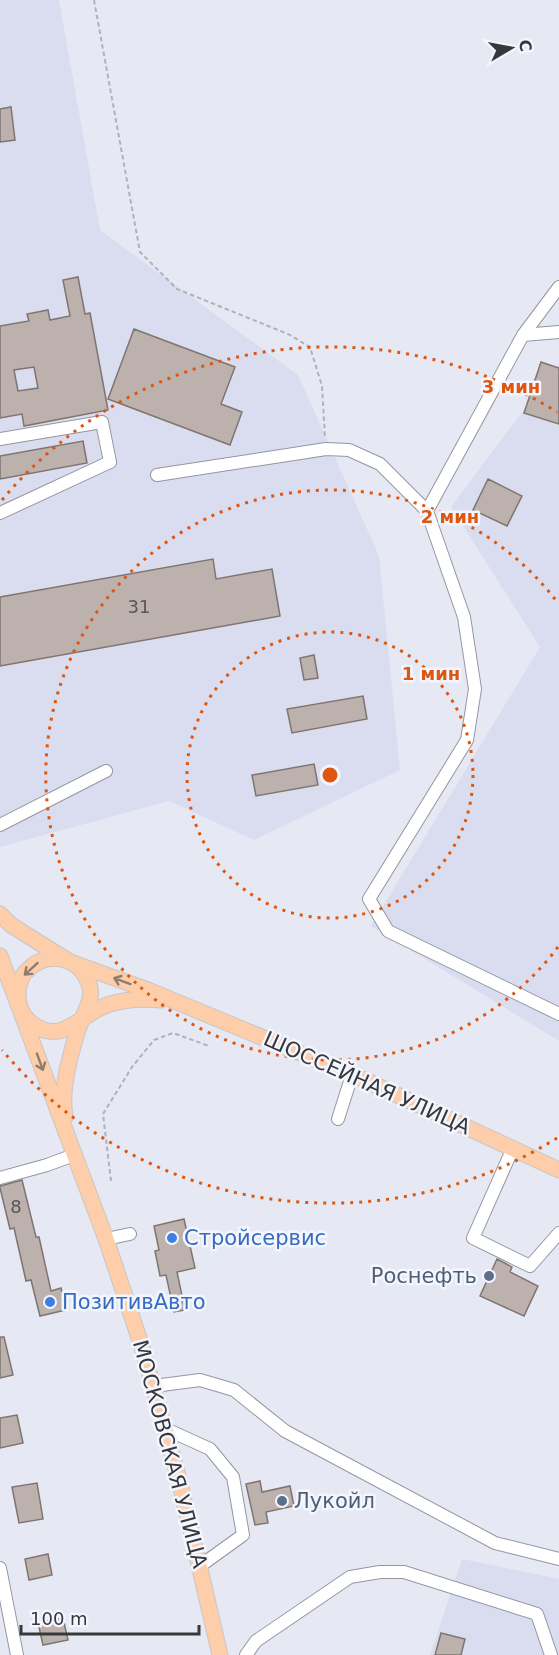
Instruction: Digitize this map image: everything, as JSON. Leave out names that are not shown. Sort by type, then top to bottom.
[{"type":"main road","name":"ШОССЕЙНАЯ УЛИЦА","points":[[0,915],[11,925],[70,962],[352,1075],[559,1170]]},
{"type":"main road","name":"МОСКОВСКАЯ УЛИЦА","points":[[0,956],[106,1239],[154,1386],[220,1655]]},
{"type":"main road","points":[[70,962],[51,958],[33,964],[26,971],[18,988],[20,1007],[27,1019],[34,1025],[51,1031],[68,1029],[82,1018]]},
{"type":"main road","name":"МОСКОВСКАЯ УЛИЦА","points":[[70,962],[84,973],[91,989],[89,1007],[82,1018],[69,1060],[64,1094],[64,1113],[74,1155]]},
{"type":"main road","name":"ШОССЕЙНАЯ УЛИЦА","points":[[82,1018],[119,1001],[148,999],[172,1001]]},
{"type":"street","points":[[427,511],[523,335],[559,287]]},
{"type":"street","points":[[523,335],[559,332]]},
{"type":"street","points":[[0,439],[102,422],[110,462],[0,513]]},
{"type":"street","points":[[157,475],[326,449],[349,450],[380,464],[427,511],[464,617],[475,689],[468,740],[369,899],[388,931],[559,1014]]},
{"type":"street","points":[[0,825],[106,771]]},
{"type":"street","points":[[338,1119],[352,1075]]},
{"type":"street","points":[[513,1148],[473,1238],[530,1266],[559,1233]]},
{"type":"street","points":[[0,1178],[47,1166],[74,1155]]},
{"type":"street","points":[[106,1239],[130,1234]]},
{"type":"street","points":[[154,1386],[200,1380],[234,1390],[285,1431],[495,1544],[559,1559]]},
{"type":"street","points":[[166,1430],[210,1449],[233,1477],[243,1535],[200,1566]]},
{"type":"street","points":[[0,1569],[17,1655]]},
{"type":"street","points":[[246,1655],[255,1641],[350,1577],[380,1572],[404,1572],[537,1614],[551,1655]]},
{"type":"path","points":[[94,0],[140,252],[177,289],[288,334],[310,347],[322,386],[326,449]]},
{"type":"path","points":[[111,1181],[103,1114],[132,1067],[154,1040],[173,1033],[209,1047]]},
{"type":"shaded area","points":[[0,0],[59,0],[100,230],[298,375],[379,556],[400,770],[254,840],[169,801],[0,847]]},
{"type":"shaded area","points":[[559,363],[559,1041],[371,926],[540,647],[451,507]]},
{"type":"shaded area","points":[[462,1559],[559,1579],[559,1655],[430,1655]]},
{"type":"building","points":[[11,107],[15,140],[0,142],[0,109]]},
{"type":"building","points":[[78,277],[85,314],[90,313],[108,410],[24,426],[22,414],[0,418],[0,326],[29,321],[27,314],[48,310],[50,320],[70,316],[63,280]],"holes":[[[34,367],[38,388],[18,391],[14,370]]]},
{"type":"building","points":[[134,329],[235,367],[221,404],[242,412],[230,445],[108,399]]},
{"type":"building","points":[[541,362],[559,368],[559,424],[524,413]]},
{"type":"building","points":[[83,441],[87,463],[0,479],[0,456]]},
{"type":"building","points":[[488,479],[522,496],[507,526],[473,510]]},
{"type":"building","points":[[213,559],[216,579],[272,569],[280,616],[0,666],[0,597]]},
{"type":"building","points":[[314,655],[318,678],[304,680],[300,658]]},
{"type":"building","points":[[363,696],[367,719],[292,733],[287,709]]},
{"type":"building","points":[[314,764],[318,785],[256,796],[252,775]]},
{"type":"building","points":[[22,1180],[36,1237],[39,1237],[51,1291],[61,1288],[66,1310],[40,1316],[31,1280],[26,1281],[14,1228],[10,1229],[0,1188],[0,1186]]},
{"type":"building","name":"Стройсервис","points":[[184,1219],[195,1268],[177,1272],[185,1310],[174,1312],[166,1275],[160,1276],[155,1251],[159,1250],[154,1226]]},
{"type":"building","points":[[497,1259],[512,1267],[510,1272],[538,1286],[524,1316],[480,1296]]},
{"type":"building","points":[[0,1337],[4,1337],[13,1375],[0,1378]]},
{"type":"building","points":[[17,1415],[23,1443],[0,1448],[0,1418]]},
{"type":"building","points":[[260,1481],[262,1492],[290,1486],[294,1506],[266,1512],[268,1523],[255,1525],[246,1484]]},
{"type":"building","points":[[37,1483],[43,1519],[19,1523],[12,1487]]},
{"type":"building","points":[[48,1554],[52,1575],[29,1580],[25,1559]]},
{"type":"building","points":[[63,1618],[68,1640],[43,1645],[38,1623]]},
{"type":"building","points":[[441,1633],[465,1639],[461,1655],[435,1655]]},
{"type":"place","name":"Стройсервис","points":[[172,1238]]},
{"type":"place","name":"Роснефть","points":[[489,1276]]},
{"type":"place","name":"ПозитивАвто","points":[[50,1302]]},
{"type":"place","name":"Лукойл","points":[[282,1501]]}]
